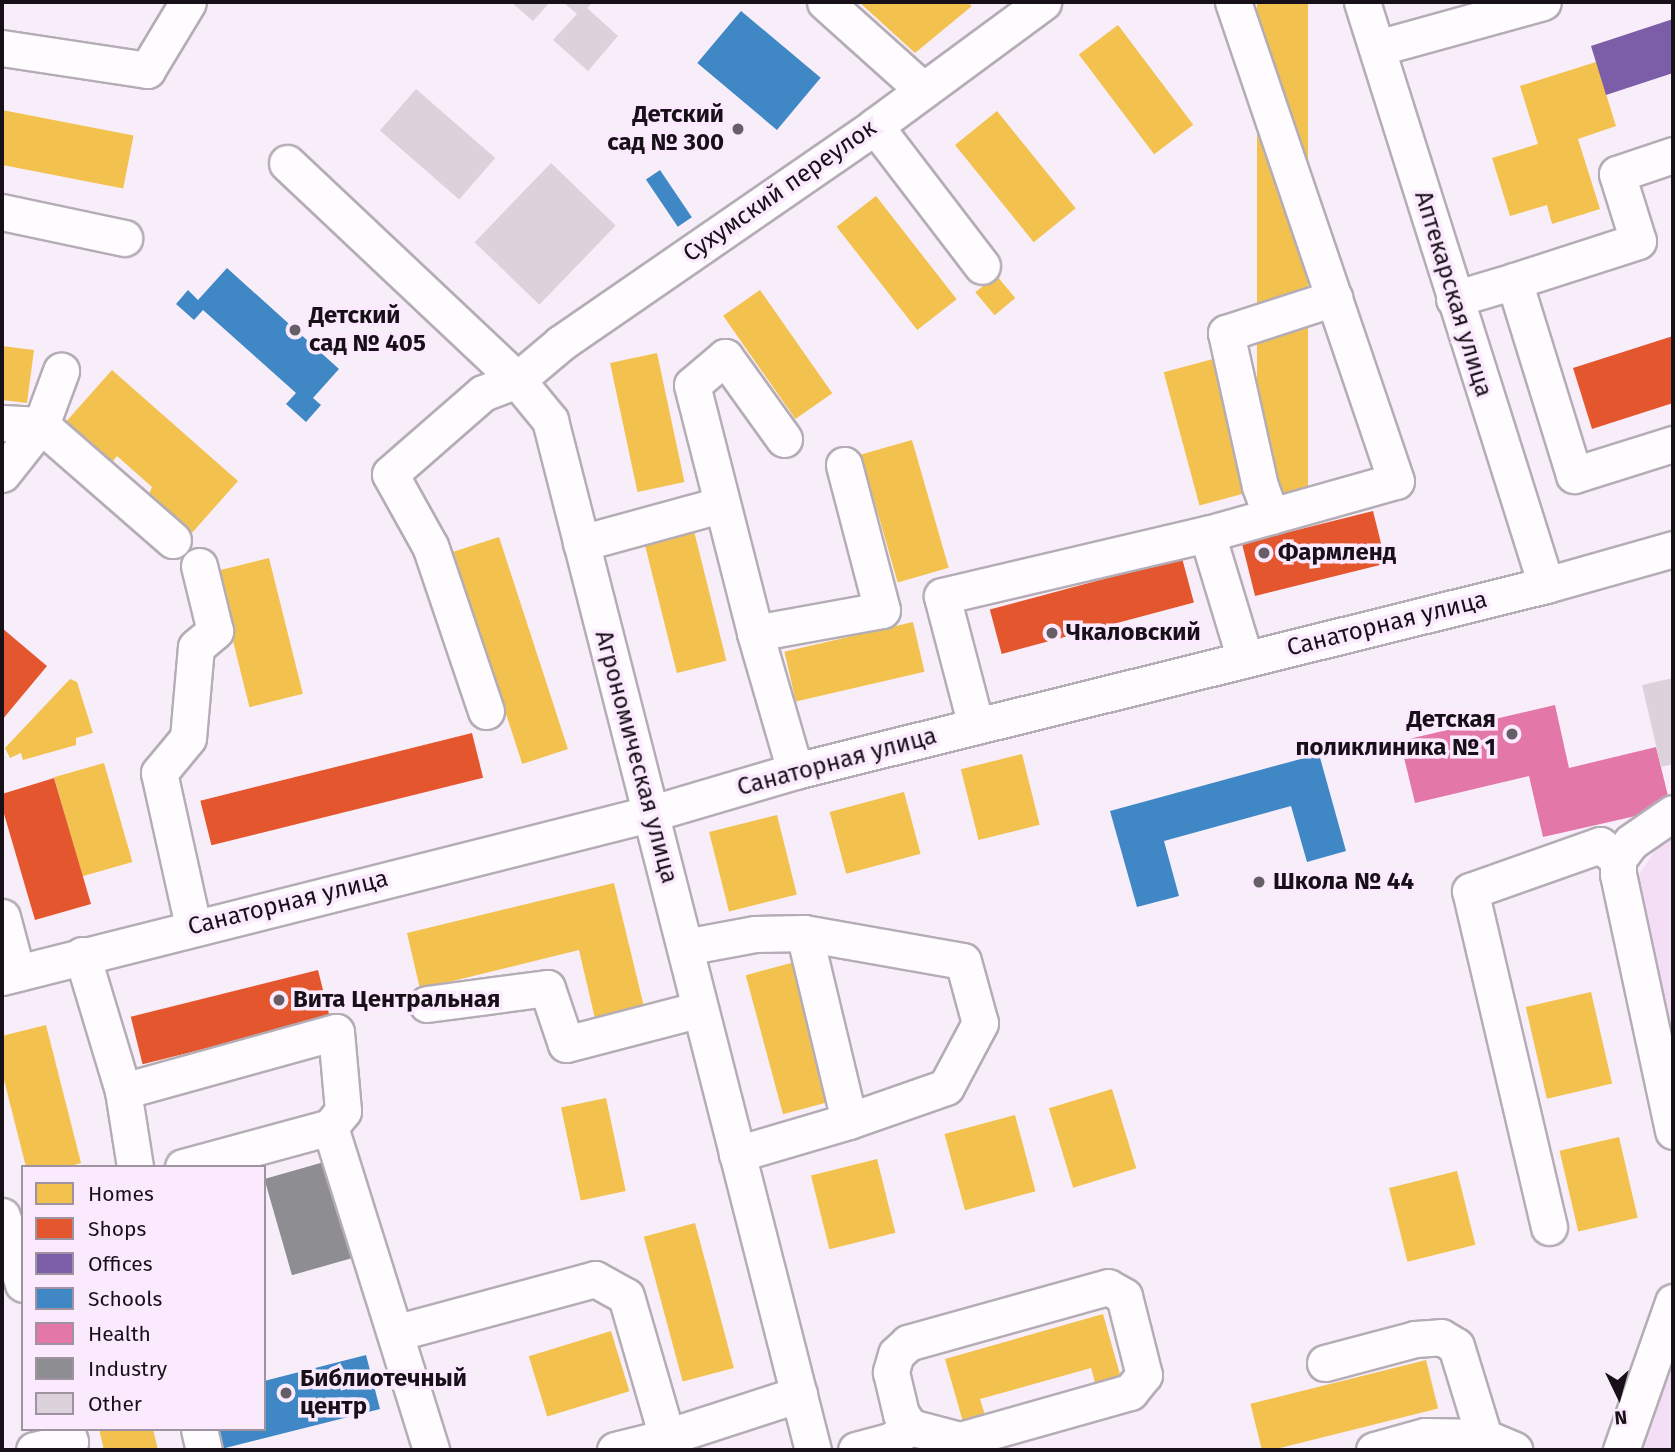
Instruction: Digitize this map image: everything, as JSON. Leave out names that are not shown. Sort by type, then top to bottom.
[{"type":"street","points":[[2,48],[146,70],[188,2]]},
{"type":"street","points":[[825,2],[922,89]]},
{"type":"street","name":"Сухумский переулок","points":[[485,711],[430,546],[390,474],[483,393],[517,380],[561,343],[875,126],[1043,2]]},
{"type":"street","points":[[976,726],[942,596],[1207,534],[1396,481],[1233,2]]},
{"type":"street","name":"Аптекарская улица","points":[[1362,2],[1546,585]]},
{"type":"street","points":[[1377,48],[1543,2]]},
{"type":"street","points":[[875,126],[982,266]]},
{"type":"street","points":[[1454,299],[1638,241],[1617,174],[1673,155]]},
{"type":"street","name":"Агрономическая улица","points":[[287,163],[517,380],[550,420],[649,814],[659,838],[813,1450]]},
{"type":"street","points":[[2,212],[124,238]]},
{"type":"street","points":[[1514,281],[1574,474],[1673,444]]},
{"type":"street","points":[[1271,516],[1260,485],[1226,333],[1334,298]]},
{"type":"street","points":[[784,439],[725,357],[692,385],[720,505],[795,771]]},
{"type":"street","points":[[2,474],[41,425],[61,370]]},
{"type":"street","points":[[2,423],[41,425],[173,540]]},
{"type":"street","points":[[755,633],[882,610],[844,465]]},
{"type":"street","points":[[581,543],[720,505]]},
{"type":"street","points":[[1207,534],[1245,659]]},
{"type":"street","name":"Санаторная улица","points":[[9,975],[193,926],[649,814],[795,771],[1546,585],[1673,549]]},
{"type":"street","points":[[193,926],[159,773],[188,738],[196,647],[215,631],[200,566]]},
{"type":"street","points":[[1673,813],[1630,842],[1618,859],[1618,874],[1673,1131]]},
{"type":"street","points":[[1549,1227],[1470,891],[1600,845],[1618,859]]},
{"type":"street","points":[[2,917],[9,975]]},
{"type":"street","points":[[685,947],[755,934],[804,933],[963,961],[980,1023],[946,1087],[849,1121],[737,1154]]},
{"type":"street","points":[[804,933],[849,1121]]},
{"type":"street","points":[[82,955],[123,1091],[135,1165]]},
{"type":"street","points":[[427,1004],[547,988],[566,1044],[700,1009]]},
{"type":"street","points":[[123,1091],[336,1032],[343,1111],[330,1127],[190,1165]]},
{"type":"street","points":[[330,1127],[431,1450]]},
{"type":"street","points":[[2,1216],[21,1278]]},
{"type":"street","points":[[395,1333],[595,1279],[626,1296],[667,1437]]},
{"type":"street","points":[[856,1450],[890,1441],[910,1427],[960,1440],[1130,1392],[1144,1375],[1125,1296],[1108,1287],[908,1343],[896,1354],[891,1372],[901,1413],[910,1427]]},
{"type":"street","points":[[1621,1450],[1673,1302]]},
{"type":"street","points":[[1325,1363],[1415,1339],[1441,1337],[1456,1346],[1499,1444],[1425,1436],[1374,1450]]},
{"type":"street","points":[[615,1450],[667,1437],[799,1394]]},
{"type":"street","points":[[34,1450],[70,1442],[67,1431]]},
{"type":"street","points":[[199,1431],[204,1450]]},
{"type":"shaded area","points":[[1673,834],[1673,1052],[1636,880],[1658,846]]},
{"type":"shaded area","points":[[1673,1360],[1673,1450],[1642,1450]]},
{"type":"building: Homes","points":[[859,2],[967,2],[972,6],[915,53]]},
{"type":"building: Homes","points":[[1257,2],[1308,2],[1308,526],[1257,526]]},
{"type":"building: Homes","points":[[1118,25],[1193,125],[1154,154],[1079,54]]},
{"type":"building: Homes","points":[[1596,62],[1616,126],[1578,139],[1600,209],[1552,224],[1547,205],[1510,216],[1492,158],[1538,144],[1520,86]]},
{"type":"building: Homes","points":[[2,110],[134,136],[123,189],[2,165]]},
{"type":"building: Homes","points":[[997,111],[1076,208],[1034,242],[955,145]]},
{"type":"building: Homes","points":[[876,196],[957,299],[917,330],[837,227]]},
{"type":"building: Homes","points":[[996,275],[1015,298],[995,315],[975,292]]},
{"type":"building: Homes","points":[[760,290],[832,393],[795,419],[723,316]]},
{"type":"building: Homes","points":[[2,346],[34,350],[27,403],[2,400]]},
{"type":"building: Homes","points":[[657,353],[684,482],[637,492],[610,363]]},
{"type":"building: Homes","points":[[1213,359],[1249,492],[1199,505],[1164,372]]},
{"type":"building: Homes","points":[[112,370],[238,481],[191,534],[148,496],[152,487],[117,456],[110,465],[64,424]]},
{"type":"building: Homes","points":[[912,440],[949,568],[898,582],[861,455]]},
{"type":"building: Homes","points":[[692,523],[726,661],[677,673],[643,535]]},
{"type":"building: Homes","points":[[499,537],[568,749],[522,764],[453,552]]},
{"type":"building: Homes","points":[[269,558],[303,694],[250,707],[216,571]]},
{"type":"building: Homes","points":[[913,622],[924,672],[796,701],[784,652]]},
{"type":"building: Homes","points":[[70,679],[77,682],[93,733],[76,738],[76,745],[23,760],[21,753],[10,758],[5,748]]},
{"type":"building: Homes","points":[[1022,754],[1040,825],[979,840],[961,769]]},
{"type":"building: Homes","points":[[104,763],[132,862],[82,876],[54,777]]},
{"type":"building: Homes","points":[[904,792],[921,854],[846,874],[830,812]]},
{"type":"building: Homes","points":[[777,815],[797,895],[729,911],[709,832]]},
{"type":"building: Homes","points":[[614,883],[645,1011],[596,1023],[579,950],[420,989],[407,933]]},
{"type":"building: Homes","points":[[795,962],[832,1101],[783,1114],[746,975]]},
{"type":"building: Homes","points":[[1591,992],[1612,1084],[1547,1099],[1526,1007]]},
{"type":"building: Homes","points":[[46,1025],[81,1163],[25,1165],[2,1072],[2,1036]]},
{"type":"building: Homes","points":[[1112,1089],[1136,1168],[1073,1188],[1049,1108]]},
{"type":"building: Homes","points":[[606,1098],[626,1191],[581,1200],[561,1108]]},
{"type":"building: Homes","points":[[1015,1115],[1035,1191],[965,1210],[944,1134]]},
{"type":"building: Homes","points":[[1619,1137],[1638,1218],[1578,1232],[1560,1151]]},
{"type":"building: Homes","points":[[877,1159],[895,1233],[829,1249],[811,1175]]},
{"type":"building: Homes","points":[[1457,1171],[1475,1245],[1407,1262],[1389,1188]]},
{"type":"building: Homes","points":[[695,1223],[734,1368],[683,1382],[644,1237]]},
{"type":"building: Homes","points":[[1103,1314],[1121,1378],[1096,1386],[1091,1368],[980,1399],[985,1415],[963,1422],[945,1359]]},
{"type":"building: Homes","points":[[611,1331],[629,1391],[547,1416],[529,1356]]},
{"type":"building: Homes","points":[[1426,1360],[1438,1409],[1272,1450],[1262,1450],[1250,1404]]},
{"type":"building: Homes","points":[[99,1431],[153,1431],[158,1450],[104,1450]]},
{"type":"building: Shops","points":[[1673,336],[1673,403],[1592,429],[1573,368]]},
{"type":"building: Shops","points":[[1373,511],[1386,563],[1255,596],[1242,544]]},
{"type":"building: Shops","points":[[1182,558],[1194,602],[1002,654],[990,610]]},
{"type":"building: Shops","points":[[2,628],[47,666],[2,720]]},
{"type":"building: Shops","points":[[472,733],[483,778],[211,845],[200,801]]},
{"type":"building: Shops","points":[[54,778],[91,904],[35,920],[2,807],[2,794]]},
{"type":"building: Shops","points":[[318,970],[330,1018],[143,1064],[131,1017]]},
{"type":"building: Offices","points":[[1673,19],[1673,73],[1606,95],[1591,46]]},
{"type":"building: Schools","points":[[741,11],[821,78],[777,130],[697,63]]},
{"type":"building: Schools","points":[[660,170],[692,217],[678,227],[646,180]]},
{"type":"building: Schools","points":[[227,268],[339,369],[313,398],[321,405],[306,422],[286,404],[296,393],[203,310],[194,320],[176,304],[188,290],[198,300]]},
{"type":"building: Schools","points":[[1319,754],[1346,851],[1307,862],[1291,806],[1164,841],[1179,896],[1137,907],[1110,811]]},
{"type":"building: Schools","points":[[366,1355],[380,1409],[217,1450],[212,1431],[266,1431],[266,1380]]},
{"type":"building: Health","points":[[1555,705],[1569,768],[1656,747],[1671,808],[1543,837],[1529,776],[1415,803],[1400,741]]},
{"type":"building: Industry","points":[[324,1162],[352,1258],[292,1275],[266,1179]]},
{"type":"building: Other","points":[[511,2],[550,2],[533,21]]},
{"type":"building: Other","points":[[563,2],[593,2],[587,8],[618,36],[588,71],[553,40],[577,14]]},
{"type":"building: Other","points":[[416,89],[495,158],[459,199],[380,131]]},
{"type":"building: Other","points":[[551,163],[616,226],[539,305],[475,242]]},
{"type":"building: Other","points":[[1673,678],[1673,764],[1661,767],[1642,685]]},
{"type":"place","name":"Детский сад № 300","points":[[738,129]]},
{"type":"place","name":"Детский сад № 405","points":[[295,330]]},
{"type":"place","name":"Фармленд","points":[[1264,553]]},
{"type":"place","name":"Чкаловский","points":[[1052,633]]},
{"type":"place","name":"Детская поликлиника № 1","points":[[1512,734]]},
{"type":"place","name":"Школа № 44","points":[[1259,882]]},
{"type":"place","name":"Вита Центральная","points":[[279,1000]]},
{"type":"place","name":"Библиотечный центр","points":[[286,1393]]}]
